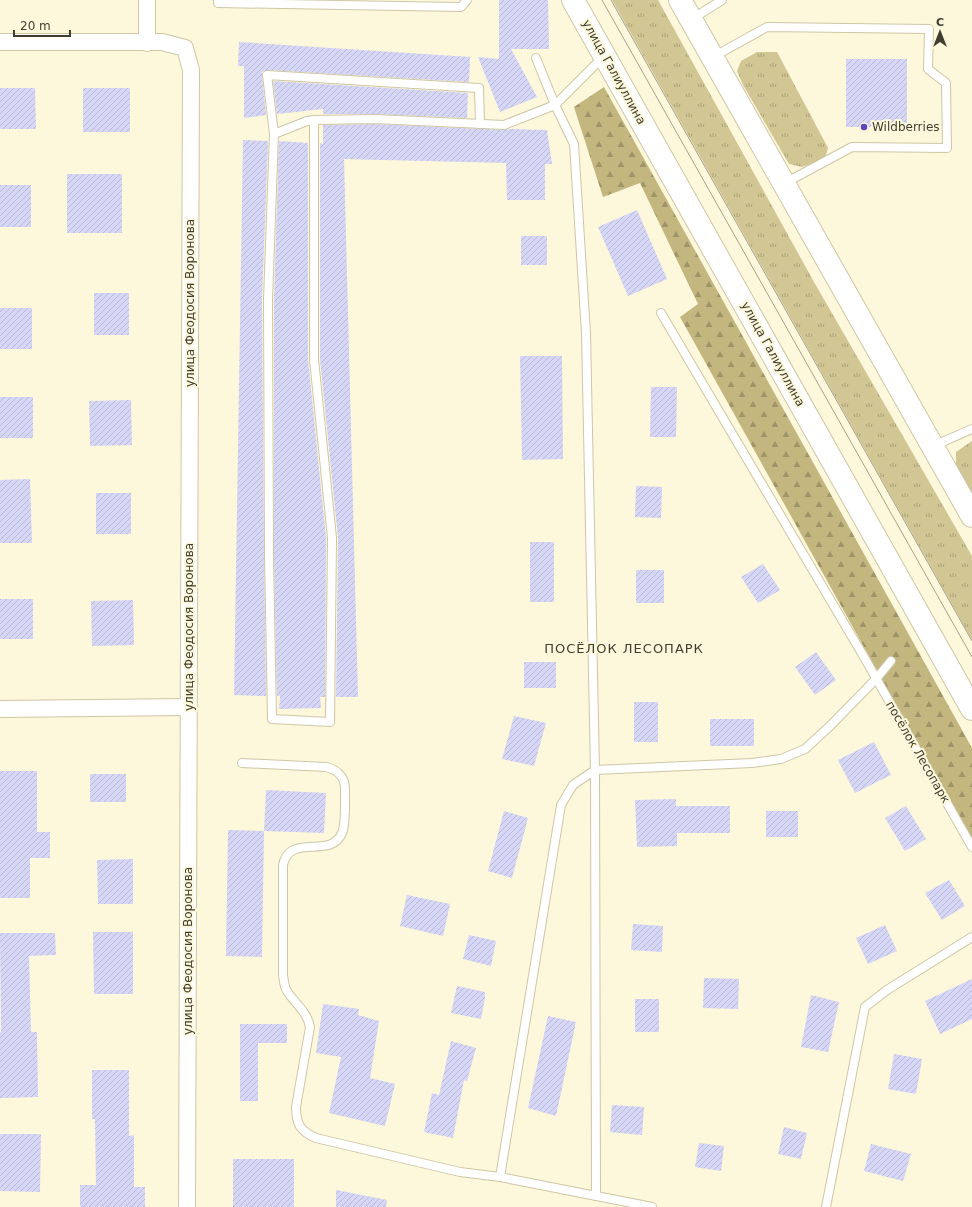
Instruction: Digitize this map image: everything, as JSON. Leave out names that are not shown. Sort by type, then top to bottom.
[{"type":"main road","name":"улица Галиуллина","points":[[573,0],[972,709]]},
{"type":"main road","points":[[680,0],[972,516]]},
{"type":"street","points":[[0,42],[147,43],[147,0]]},
{"type":"street","name":"улица Феодосия Воронова","points":[[147,43],[162,42],[185,48],[191,70],[187,1207]]},
{"type":"street","points":[[0,709],[188,707]]},
{"type":"lane","points":[[218,0],[218,3],[318,2],[461,7],[467,0]]},
{"type":"lane","points":[[691,20],[722,0]]},
{"type":"lane","points":[[712,57],[767,27],[928,28],[928,69],[946,83],[947,148],[852,147],[784,184]]},
{"type":"lane","points":[[274,134],[314,120],[375,119],[504,125],[555,105],[604,55]]},
{"type":"lane","points":[[536,58],[555,105],[574,144],[586,333],[595,770],[596,1196]]},
{"type":"lane","points":[[314,120],[314,359],[332,538],[330,722],[272,719],[269,547],[268,300],[274,134],[267,76],[479,88],[480,124]]},
{"type":"lane","name":"посёлок Лесопарк","points":[[661,313],[864,657],[972,847]]},
{"type":"lane","points":[[932,446],[972,429]]},
{"type":"lane","points":[[500,1178],[561,805],[573,785],[595,770],[752,763],[781,759],[805,749],[876,679],[891,661]]},
{"type":"lane","points":[[242,763],[326,767],[334,769],[340,774],[344,781],[343,826],[342,834],[338,840],[324,846],[294,849],[289,852],[283,865],[284,983],[287,991],[307,1015],[310,1027],[296,1107],[296,1117],[300,1126],[307,1134],[316,1138],[460,1172],[500,1178],[652,1207]]},
{"type":"lane","points":[[826,1207],[865,1007],[888,990],[972,937]]},
{"type":"green space","points":[[612,0],[658,0],[814,282],[972,556],[972,640]]},
{"type":"green space","points":[[757,52],[777,52],[828,148],[826,155],[816,162],[802,167],[789,164],[743,85],[737,71],[741,61]]},
{"type":"green space","points":[[604,87],[972,748],[972,841],[680,317],[698,304],[640,183],[603,197],[574,107]]},
{"type":"green space","points":[[972,441],[972,497],[956,467],[956,452]]},
{"type":"building","points":[[499,0],[548,0],[549,49],[511,49],[537,97],[500,112],[478,57],[499,59]]},
{"type":"building","points":[[239,42],[470,57],[469,82],[267,70],[262,72],[266,115],[244,118],[244,66],[238,66]]},
{"type":"building","points":[[846,59],[907,59],[907,127],[846,127]]},
{"type":"building","points":[[273,81],[468,93],[467,118],[375,114],[323,114],[323,109],[277,114]]},
{"type":"building","points":[[0,88],[35,88],[36,129],[0,129]]},
{"type":"building","points":[[83,88],[130,88],[130,132],[83,132]]},
{"type":"building","points":[[375,124],[504,130],[547,130],[552,164],[545,164],[545,200],[507,200],[506,163],[344,159],[358,697],[336,697],[338,538],[320,359],[320,143],[323,144],[323,125]]},
{"type":"building","points":[[243,140],[268,141],[262,300],[266,696],[234,695]]},
{"type":"building","points":[[279,141],[308,143],[308,359],[326,538],[325,697],[320,697],[321,708],[279,709],[280,696],[277,696],[274,555],[274,300]]},
{"type":"building","points":[[67,174],[122,174],[122,233],[67,233]]},
{"type":"building","points":[[0,185],[31,185],[31,227],[0,227]]},
{"type":"building","points":[[637,210],[667,279],[628,296],[598,227]]},
{"type":"building","points":[[521,236],[547,236],[547,265],[521,265]]},
{"type":"building","points":[[94,293],[129,293],[129,335],[94,335]]},
{"type":"building","points":[[0,308],[32,308],[32,349],[0,349]]},
{"type":"building","points":[[520,356],[562,356],[563,459],[522,460]]},
{"type":"building","points":[[651,387],[677,387],[676,437],[650,437]]},
{"type":"building","points":[[0,397],[33,397],[33,438],[0,438]]},
{"type":"building","points":[[131,400],[132,445],[90,446],[89,401]]},
{"type":"building","points":[[30,479],[32,543],[0,543],[0,480]]},
{"type":"building","points":[[636,486],[662,487],[661,518],[635,517]]},
{"type":"building","points":[[96,493],[131,493],[131,534],[96,534]]},
{"type":"building","points":[[530,542],[554,542],[554,602],[530,602]]},
{"type":"building","points":[[763,564],[780,590],[758,603],[741,577]]},
{"type":"building","points":[[636,570],[664,570],[664,603],[636,603]]},
{"type":"building","points":[[0,599],[33,599],[33,639],[0,639]]},
{"type":"building","points":[[133,600],[134,645],[92,646],[91,601]]},
{"type":"building","points":[[816,652],[836,680],[815,695],[795,667]]},
{"type":"building","points":[[524,662],[556,662],[556,688],[524,688]]},
{"type":"building","points":[[634,702],[658,702],[658,742],[634,742]]},
{"type":"building","points":[[514,716],[546,723],[534,766],[502,759]]},
{"type":"building","points":[[710,719],[754,719],[754,746],[710,746]]},
{"type":"building","points":[[874,742],[891,775],[855,793],[838,760]]},
{"type":"building","points":[[0,771],[37,771],[37,832],[50,832],[50,858],[30,858],[30,898],[0,898]]},
{"type":"building","points":[[90,774],[126,774],[126,802],[90,802]]},
{"type":"building","points":[[266,790],[326,793],[324,833],[264,831]]},
{"type":"building","points":[[676,799],[676,806],[730,806],[730,833],[677,833],[677,846],[637,847],[635,800]]},
{"type":"building","points":[[906,806],[926,839],[905,851],[885,818]]},
{"type":"building","points":[[504,811],[528,818],[512,878],[488,871]]},
{"type":"building","points":[[766,811],[798,811],[798,837],[766,837]]},
{"type":"building","points":[[228,830],[264,831],[262,957],[226,956]]},
{"type":"building","points":[[133,859],[133,904],[98,904],[97,860]]},
{"type":"building","points":[[949,880],[965,906],[942,920],[925,893]]},
{"type":"building","points":[[407,895],[450,904],[443,936],[400,926]]},
{"type":"building","points":[[633,924],[663,926],[662,952],[631,950]]},
{"type":"building","points":[[885,925],[897,951],[868,964],[856,938]]},
{"type":"building","points":[[93,932],[133,932],[133,994],[94,994]]},
{"type":"building","points":[[0,933],[55,933],[56,955],[29,956],[31,1032],[37,1032],[38,1097],[0,1098]]},
{"type":"building","points":[[469,935],[496,941],[491,966],[463,959]]},
{"type":"building","points":[[704,978],[739,979],[738,1009],[703,1008]]},
{"type":"building","points":[[972,979],[972,1019],[940,1034],[925,1001]]},
{"type":"building","points":[[457,986],[485,992],[481,1019],[451,1013]]},
{"type":"building","points":[[811,995],[839,1002],[828,1052],[801,1047]]},
{"type":"building","points":[[635,999],[659,999],[659,1032],[635,1032]]},
{"type":"building","points":[[323,1004],[359,1009],[358,1015],[379,1021],[370,1078],[395,1084],[385,1126],[329,1113],[341,1057],[316,1053]]},
{"type":"building","points":[[548,1016],[576,1022],[556,1116],[528,1108]]},
{"type":"building","points":[[240,1024],[287,1024],[287,1043],[258,1043],[258,1101],[240,1101]]},
{"type":"building","points":[[451,1041],[476,1048],[467,1081],[464,1080],[453,1138],[424,1132],[432,1093],[439,1095]]},
{"type":"building","points":[[894,1054],[922,1059],[916,1094],[888,1089]]},
{"type":"building","points":[[92,1070],[129,1070],[129,1136],[134,1135],[134,1187],[145,1187],[145,1207],[80,1207],[80,1185],[96,1185],[95,1119],[92,1119]]},
{"type":"building","points":[[612,1105],[644,1107],[642,1135],[610,1132]]},
{"type":"building","points":[[784,1127],[807,1133],[801,1159],[778,1154]]},
{"type":"building","points":[[0,1134],[41,1134],[40,1192],[0,1191]]},
{"type":"building","points":[[699,1143],[724,1146],[721,1171],[695,1167]]},
{"type":"building","points":[[871,1144],[911,1154],[903,1181],[864,1171]]},
{"type":"building","points":[[233,1159],[294,1159],[294,1207],[233,1207]]},
{"type":"building","points":[[336,1190],[387,1200],[386,1207],[336,1207]]},
{"type":"tram line","points":[[602,0],[972,657]]},
{"type":"tram line","points":[[611,0],[972,641]]},
{"type":"place","name":"Wildberries","points":[[864,127]]},
{"type":"district","name":"ПОСЁЛОК ЛЕСОПАРК","points":[[624,648]]}]
